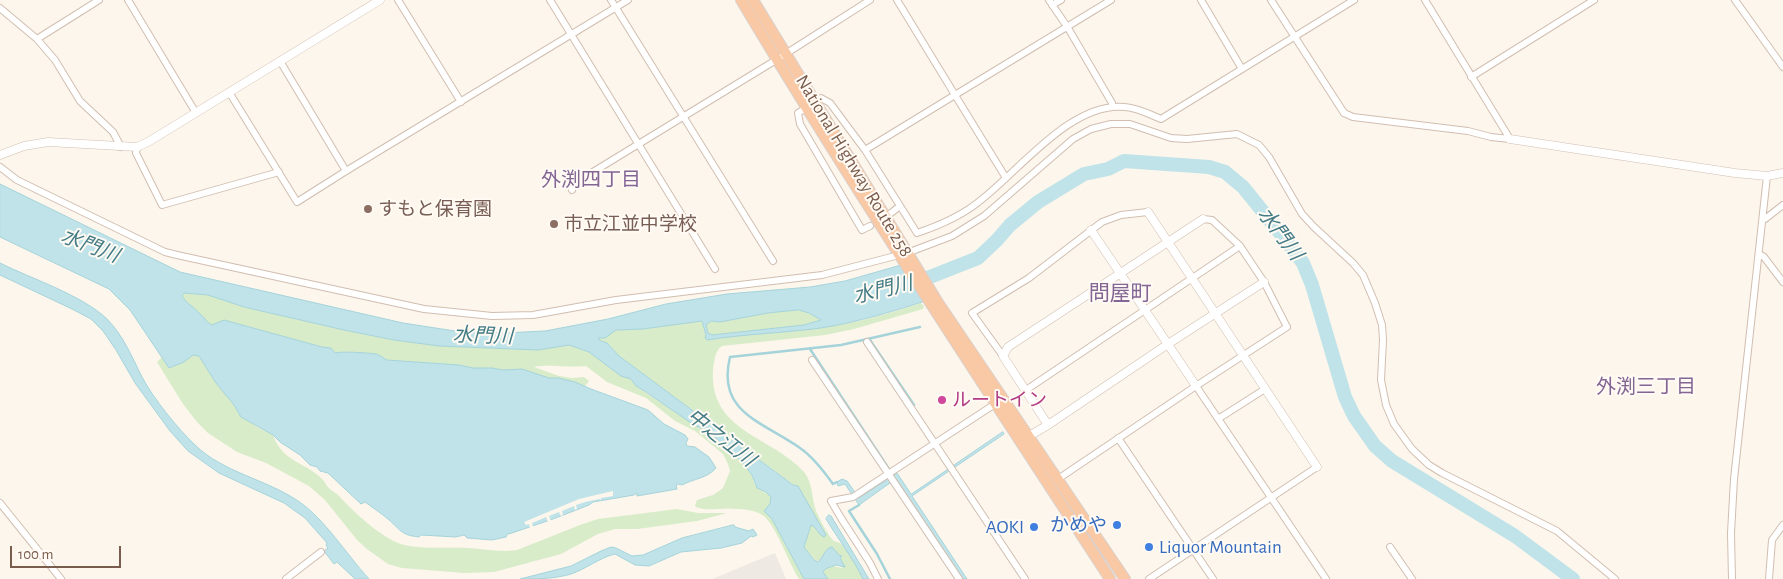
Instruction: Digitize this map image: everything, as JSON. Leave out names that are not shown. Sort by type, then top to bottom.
[{"type":"highway","name":"National Highway Route 258","points":[[740,0],[806,108],[905,257],[995,404],[1058,479],[1125,579]]},
{"type":"highway","name":"National Highway Route 258","points":[[753,0],[905,257]]},
{"type":"highway","name":"National Highway Route 258","points":[[934,303],[1025,439],[1110,579]]},
{"type":"street","points":[[128,0],[196,113]]},
{"type":"street","points":[[0,155],[24,146],[48,142],[137,147],[380,0]]},
{"type":"street","points":[[398,0],[461,102]]},
{"type":"street","points":[[550,0],[715,269]]},
{"type":"street","points":[[611,0],[772,262]]},
{"type":"street","points":[[229,92],[297,202],[628,0]]},
{"type":"street","points":[[572,190],[570,186],[786,54],[870,0]]},
{"type":"street","points":[[897,0],[1006,178]]},
{"type":"street","points":[[1061,0],[1051,3],[1112,103],[1112,107]]},
{"type":"street","points":[[864,150],[1068,28],[1111,0]]},
{"type":"street","points":[[1201,0],[1242,69]]},
{"type":"street","points":[[1271,0],[1344,113],[1353,117],[1468,131],[1491,137],[1735,173],[1767,176],[1783,173]]},
{"type":"street","points":[[815,102],[821,98],[830,103],[864,150],[917,233],[942,225],[961,215],[982,200],[1057,133],[1091,111],[1124,107],[1140,110],[1161,119],[1354,0]]},
{"type":"street","points":[[1425,0],[1510,139]]},
{"type":"street","points":[[1471,77],[1594,0]]},
{"type":"street","points":[[1735,0],[1783,67]]},
{"type":"street","points":[[37,39],[95,1]]},
{"type":"street","points":[[0,8],[37,39],[55,60],[80,101],[113,132],[121,147]]},
{"type":"street","points":[[280,61],[346,171]]},
{"type":"street","points":[[806,108],[798,113],[800,124],[862,230],[870,226]]},
{"type":"street","points":[[0,168],[17,180],[165,252],[369,298],[451,313],[492,316],[533,315],[616,300],[822,275],[905,257],[952,236],[984,216],[1073,139],[1092,129],[1111,124],[1130,124],[1171,138],[1187,139],[1237,134],[1259,145],[1269,157],[1302,214],[1354,263],[1363,275],[1382,325],[1381,380],[1386,405],[1394,424],[1412,449],[1429,465],[1442,473],[1557,531],[1615,579]]},
{"type":"street","points":[[137,147],[136,153],[162,205],[279,172]]},
{"type":"street","points":[[1732,579],[1731,533],[1734,479],[1767,176]]},
{"type":"street","points":[[1762,220],[1783,205]]},
{"type":"street","points":[[891,213],[900,206]]},
{"type":"street","points":[[1048,425],[1003,356],[972,313],[1030,278],[1102,222],[1121,215],[1148,212],[1317,467],[1149,579]]},
{"type":"street","points":[[1003,356],[1008,348],[1204,219],[1212,220],[1240,246],[1264,282],[1287,327],[1058,479]]},
{"type":"street","points":[[1091,230],[1326,579]]},
{"type":"street","points":[[1026,390],[1240,246]]},
{"type":"street","points":[[1759,254],[1764,257],[1783,282]]},
{"type":"street","points":[[1025,439],[1264,282]]},
{"type":"street","points":[[867,342],[1025,579]]},
{"type":"street","points":[[812,360],[959,579]]},
{"type":"street","points":[[1218,419],[1265,389]]},
{"type":"street","points":[[878,579],[831,501],[852,498],[891,478],[934,443],[995,404]]},
{"type":"street","points":[[1118,438],[1213,579]]},
{"type":"street","points":[[0,503],[60,579]]},
{"type":"street","points":[[1769,579],[1772,540],[1783,525]]},
{"type":"street","points":[[1390,548],[1412,579]]},
{"type":"street","points":[[286,579],[321,552]]},
{"type":"shaded area","points":[[775,553],[786,579],[712,579]]},
{"type":"green space","points":[[184,293],[208,295],[243,307],[394,340],[439,346],[538,350],[569,345],[589,352],[621,375],[631,379],[636,386],[710,433],[742,462],[751,474],[756,486],[771,497],[768,514],[804,579],[799,579],[774,529],[762,515],[746,510],[696,507],[697,500],[713,495],[723,488],[730,471],[723,454],[695,431],[675,421],[646,398],[607,382],[586,366],[534,367],[559,376],[584,377],[589,381],[585,386],[558,378],[549,378],[522,369],[473,368],[459,365],[387,360],[373,354],[335,353],[331,348],[224,320],[216,325],[210,325],[185,300],[182,296]]},
{"type":"green space","points":[[921,303],[924,306],[923,309],[854,329],[825,335],[722,346],[716,353],[714,360],[714,391],[721,407],[745,431],[791,460],[804,472],[809,482],[816,510],[823,525],[832,539],[840,543],[848,551],[863,579],[828,579],[824,574],[824,570],[833,566],[842,568],[841,555],[816,561],[804,547],[811,524],[824,537],[795,486],[619,356],[607,343],[598,338],[616,330],[643,329],[702,321],[707,340],[803,330],[857,321]]},
{"type":"green space","points":[[799,310],[822,320],[804,325],[712,335],[708,333],[706,325],[711,321],[720,322],[768,313]]},
{"type":"green space","points":[[193,355],[199,356],[239,414],[257,427],[273,435],[277,444],[289,457],[324,480],[328,487],[366,522],[398,543],[423,547],[508,551],[517,550],[598,519],[677,509],[698,513],[727,513],[697,521],[637,529],[615,529],[598,534],[561,554],[494,572],[464,573],[402,568],[388,564],[357,540],[325,500],[309,486],[266,463],[237,452],[208,433],[197,422],[183,404],[157,362],[162,357],[169,368],[184,362]]},
{"type":"water","name":"中之江川","points":[[0,184],[180,272],[403,323],[455,331],[502,333],[545,331],[608,319],[666,304],[727,294],[810,287],[845,281],[908,263],[931,299],[835,326],[807,330],[707,340],[702,321],[643,329],[616,330],[605,338],[598,338],[607,343],[619,356],[793,485],[798,486],[826,535],[822,536],[811,525],[804,547],[814,560],[818,562],[827,549],[832,547],[842,556],[840,558],[845,567],[836,565],[825,569],[823,572],[828,579],[804,579],[772,519],[764,511],[770,504],[771,497],[766,492],[757,488],[752,475],[742,462],[708,431],[694,425],[636,386],[631,379],[621,376],[589,352],[569,345],[538,350],[439,346],[394,340],[244,307],[208,295],[184,293],[182,296],[184,299],[212,325],[224,320],[331,348],[335,353],[373,354],[387,360],[459,365],[473,368],[522,369],[549,378],[575,382],[648,410],[664,424],[685,435],[688,439],[687,446],[695,447],[709,457],[716,468],[705,476],[682,485],[676,485],[677,489],[637,496],[637,493],[593,502],[553,519],[508,533],[506,537],[492,540],[467,538],[464,535],[456,537],[413,536],[401,531],[365,502],[361,504],[328,473],[310,465],[273,435],[241,417],[199,356],[193,355],[184,362],[169,368],[130,310],[109,289],[0,237]],"holes":[[[799,310],[821,320],[804,325],[712,335],[708,333],[706,325],[711,321],[720,322],[768,313]]]},
{"type":"water","points":[[0,263],[71,295],[97,310],[113,325],[131,354],[142,377],[166,413],[195,445],[206,455],[286,493],[308,508],[369,579],[355,579],[337,562],[334,564],[324,551],[328,548],[327,543],[305,518],[284,503],[219,473],[188,451],[170,431],[135,383],[103,331],[91,319],[0,275]]},
{"type":"water","points":[[1003,432],[1004,434],[912,496],[967,579],[963,579],[897,480],[859,505],[845,484],[838,486],[837,482],[842,479],[847,481],[859,498],[897,473],[911,494]]},
{"type":"water","points":[[829,515],[869,579],[863,579],[826,519]]},
{"type":"water","points":[[734,525],[749,531],[753,529],[757,535],[751,536],[742,543],[721,548],[681,552],[649,566],[635,565],[615,554],[565,576],[520,579],[571,566],[611,547],[632,556],[643,555],[682,538]]},
{"type":"pier","points":[[613,491],[613,496],[576,505],[577,509],[575,510],[574,506],[562,511],[563,515],[561,516],[559,512],[549,516],[551,521],[548,522],[546,517],[532,523],[533,527],[530,528],[529,524],[526,525],[524,522],[579,499]]},
{"type":"waterway","name":"水門川","points":[[912,284],[978,258],[1010,225],[1038,202],[1084,174],[1108,169],[1124,161],[1209,167],[1225,172],[1243,187],[1303,263],[1312,285],[1345,397],[1354,416],[1375,446],[1392,461],[1515,536],[1573,579]]},
{"type":"waterway","points":[[837,482],[833,484],[818,464],[805,452],[758,423],[737,404],[730,391],[728,376],[730,357],[841,345],[920,327]]},
{"type":"waterway","points":[[870,340],[914,405]]},
{"type":"waterway","points":[[810,349],[889,469]]},
{"type":"waterway","points":[[859,505],[849,511],[877,554],[890,579]]},
{"type":"place","name":"すもと保育園","points":[[368,209]]},
{"type":"place","name":"市立江並中学校","points":[[554,224]]},
{"type":"place","name":"ルートイン","points":[[942,400]]},
{"type":"place","name":"かめや","points":[[1117,525]]},
{"type":"place","name":"AOKI","points":[[1034,527]]},
{"type":"place","name":"Liquor Mountain","points":[[1149,547]]},
{"type":"district","name":"外渕四丁目","points":[[591,180]]},
{"type":"district","name":"問屋町","points":[[1120,294]]},
{"type":"district","name":"外渕三丁目","points":[[1646,387]]}]
